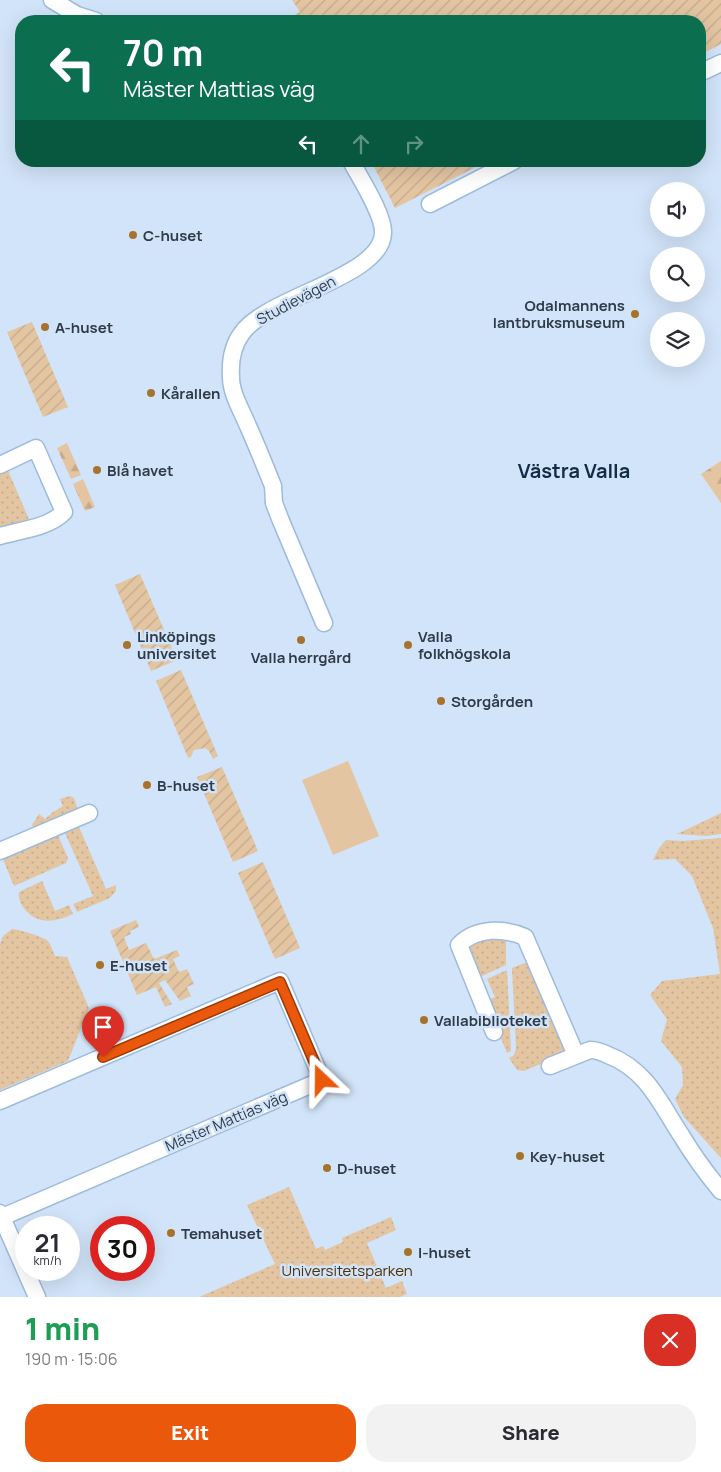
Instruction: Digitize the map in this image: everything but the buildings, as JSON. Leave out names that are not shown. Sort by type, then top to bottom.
[{"type":"street","points":[[52,0],[77,15]]},
{"type":"street","points":[[706,70],[721,63]]},
{"type":"street","name":"Studievägen","points":[[324,623],[274,503],[273,486],[232,387],[231,365],[238,340],[250,324],[267,312],[363,264],[378,250],[384,235],[380,216],[354,167]]},
{"type":"street","points":[[430,204],[502,167]]},
{"type":"street","points":[[0,465],[36,448],[64,512],[48,523],[0,536]]},
{"type":"street","points":[[0,851],[89,813]]},
{"type":"street","points":[[494,1032],[459,945],[471,936],[490,930],[500,930],[524,937],[576,1055]]},
{"type":"street","name":"Mäster Mattias väg","points":[[0,1101],[280,982],[322,1080],[1,1216]]},
{"type":"street","points":[[550,1066],[576,1055],[596,1050],[622,1061],[646,1081],[668,1112],[704,1171],[721,1191]]},
{"type":"street","points":[[1,1216],[37,1297]]},
{"type":"green space","points":[[292,0],[721,0],[721,44],[706,52],[706,15],[294,15],[300,12]]},
{"type":"green space","points":[[374,167],[476,167],[395,208]]},
{"type":"green space","points":[[32,322],[68,407],[43,417],[7,332]]},
{"type":"green space","points":[[67,443],[81,475],[71,479],[57,448]]},
{"type":"green space","points":[[721,461],[721,503],[701,474]]},
{"type":"green space","points":[[7,468],[31,524],[0,533],[0,471]]},
{"type":"green space","points":[[83,479],[95,507],[85,511],[73,484]]},
{"type":"green space","points":[[140,574],[177,660],[151,671],[115,585]]},
{"type":"green space","points":[[181,670],[218,756],[213,759],[205,748],[194,750],[191,757],[188,758],[156,681]]},
{"type":"green space","points":[[348,761],[379,836],[333,855],[302,780]]},
{"type":"green space","points":[[222,767],[258,851],[233,862],[197,777]]},
{"type":"green space","points":[[70,796],[74,798],[78,810],[34,829],[32,825],[39,814],[45,819],[63,806],[60,799]]},
{"type":"green space","points":[[721,813],[721,834],[706,836],[677,834]]},
{"type":"green space","points":[[79,827],[106,889],[116,885],[116,891],[110,898],[77,912],[73,904],[93,896],[65,833]]},
{"type":"green space","points":[[57,833],[68,858],[66,863],[14,886],[2,857]]},
{"type":"green space","points":[[721,838],[721,1158],[684,1117],[675,1099],[683,1085],[682,1067],[661,1041],[667,1019],[650,995],[662,981],[720,974],[713,928],[692,876],[675,859],[653,860],[659,848],[666,840],[683,841]]},
{"type":"green space","points":[[263,862],[300,948],[275,959],[238,873]]},
{"type":"green space","points":[[42,881],[55,911],[69,905],[73,914],[60,919],[46,921],[40,920],[28,913],[20,902],[19,892]]},
{"type":"green space","points":[[136,920],[139,927],[130,931],[131,934],[124,937],[129,950],[146,943],[154,959],[177,950],[180,956],[173,959],[179,972],[187,969],[194,984],[187,987],[191,996],[180,1001],[165,980],[159,983],[172,1004],[165,1007],[156,987],[137,995],[110,931]]},
{"type":"green space","points":[[12,929],[46,939],[55,956],[67,957],[89,1008],[68,1061],[0,1090],[0,944],[3,936]]},
{"type":"green space","points":[[506,934],[506,965],[478,978],[467,944]]},
{"type":"green space","points":[[527,962],[564,1050],[562,1055],[524,1071],[517,1070],[509,1058],[514,1055],[516,1048],[512,968]]},
{"type":"green space","points":[[507,970],[511,1051],[507,1053],[495,1024],[488,1000],[495,997],[487,979]]},
{"type":"green space","name":"Universitetsparken","points":[[289,1187],[316,1249],[323,1246],[325,1250],[343,1242],[342,1238],[391,1217],[396,1230],[367,1243],[386,1288],[402,1281],[407,1294],[400,1297],[199,1297],[275,1264],[247,1205]]},
{"type":"place","name":"C-huset","points":[[133,235]]},
{"type":"place","name":"Odalmannens lantbruksmuseum","points":[[635,314]]},
{"type":"place","name":"A-huset","points":[[45,327]]},
{"type":"place","name":"Kårallen","points":[[151,393]]},
{"type":"place","name":"Blå havet","points":[[97,470]]},
{"type":"place","name":"Valla herrgård","points":[[301,640]]},
{"type":"place","name":"Linköpings universitet","points":[[127,645]]},
{"type":"place","name":"Valla folkhögskola","points":[[408,645]]},
{"type":"place","name":"Storgården","points":[[441,701]]},
{"type":"place","name":"B-huset","points":[[147,785]]},
{"type":"place","name":"E-huset","points":[[100,965]]},
{"type":"place","name":"Vallabiblioteket","points":[[424,1020]]},
{"type":"place","name":"Key-huset","points":[[520,1156]]},
{"type":"place","name":"D-huset","points":[[327,1168]]},
{"type":"place","name":"Temahuset","points":[[171,1233]]},
{"type":"place","name":"I-huset","points":[[408,1252]]},
{"type":"district","name":"Västra Valla","points":[[574,470]]},
{"type":"route","points":[[103,1057],[280,982],[322,1080]]}]
